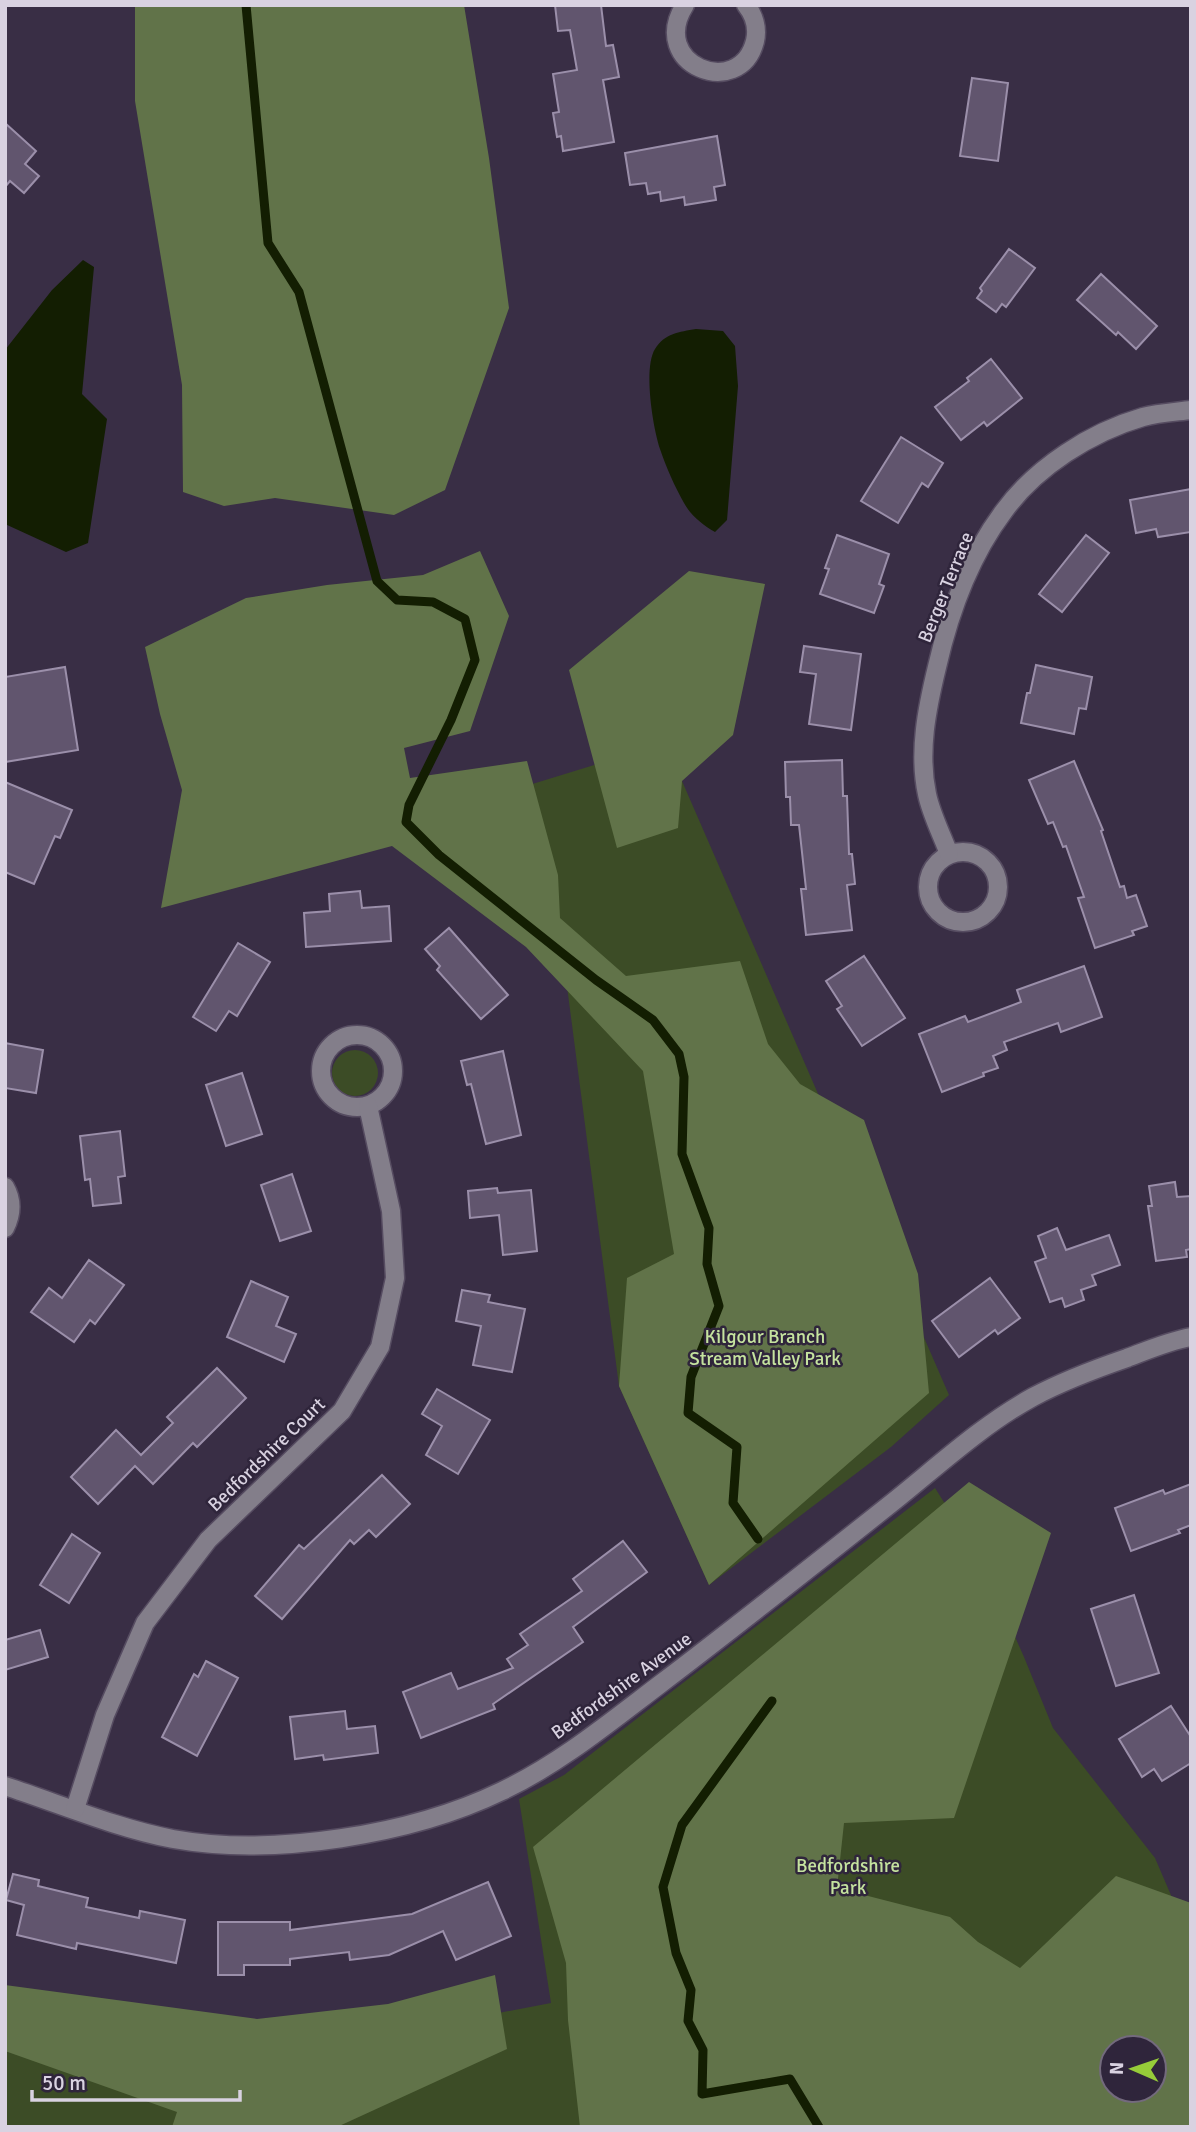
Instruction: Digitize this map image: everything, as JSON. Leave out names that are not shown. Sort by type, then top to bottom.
[{"type":"street","points":[[680,9],[675,28],[681,53],[689,63],[713,72],[737,66],[753,47],[757,35],[755,22],[746,5]]},
{"type":"street","name":"Berger Terrace","points":[[949,854],[927,794],[923,747],[930,693],[945,633],[978,554],[1004,511],[1038,474],[1098,434],[1144,417],[1191,410]]},
{"type":"street","points":[[974,853],[984,858],[992,867],[998,891],[994,903],[977,919],[965,922],[953,920],[942,915],[933,906],[928,882],[932,870],[949,854],[974,853]]},
{"type":"street","points":[[347,1035],[372,1037],[383,1044],[394,1067],[393,1080],[388,1091],[379,1101],[368,1106],[345,1105],[335,1100],[322,1081],[321,1069],[328,1048],[347,1035]]},
{"type":"street","name":"Bedfordshire Court","points":[[75,1809],[104,1715],[145,1623],[208,1540],[342,1411],[380,1347],[395,1278],[391,1211],[368,1106]]},
{"type":"street","points":[[5,1187],[11,1205],[10,1218],[5,1228]]},
{"type":"street","name":"Bedfordshire Avenue","points":[[5,1786],[173,1839],[231,1844],[270,1844],[359,1836],[423,1821],[502,1791],[602,1728],[743,1622],[979,1433],[1034,1397],[1153,1348],[1191,1337]]},
{"type":"green space","points":[[135,5],[464,5],[489,158],[509,308],[445,490],[394,515],[275,498],[224,506],[183,492],[182,385],[135,101]]},
{"type":"green space","points":[[480,551],[509,616],[470,731],[404,748],[410,778],[527,761],[558,875],[560,918],[626,976],[740,961],[768,1044],[800,1084],[864,1120],[918,1274],[929,1393],[709,1585],[619,1386],[627,1278],[674,1254],[643,1071],[526,947],[392,846],[161,908],[182,790],[160,714],[145,647],[246,598],[327,585],[423,575]]},
{"type":"green space","points":[[689,571],[765,584],[733,735],[682,781],[678,828],[617,848],[569,670]]},
{"type":"green space","name":"Kilgour Branch Stream Valley Park","points":[[617,758],[672,758],[949,1395],[891,1447],[709,1585],[619,1386],[562,948],[412,821]]},
{"type":"green space","points":[[355,1050],[371,1057],[378,1073],[371,1089],[355,1096],[339,1089],[332,1073],[339,1057]]},
{"type":"green space","name":"Bedfordshire Park","points":[[969,1482],[1051,1533],[954,1818],[844,1823],[837,1888],[950,1917],[978,1942],[1020,1968],[1116,1876],[1191,1903],[1191,2127],[580,2127],[568,2020],[566,1963],[533,1847]]},
{"type":"green space","name":"Bedfordshire Park","points":[[935,1488],[982,1562],[1053,1728],[1155,1858],[1186,1930],[1191,2127],[5,2127],[5,2006],[73,2023],[424,2027],[551,2003],[519,1799],[564,1775]]},
{"type":"green space","points":[[495,1975],[507,2049],[337,2127],[172,2127],[177,2112],[5,2051],[5,1985],[257,2019],[388,2004]]},
{"type":"shaded area","points":[[83,260],[94,267],[82,394],[107,419],[88,543],[66,552],[5,524],[5,350],[52,290]]},
{"type":"shaded area","points":[[696,329],[723,331],[735,346],[738,386],[727,520],[715,532],[690,512],[674,484],[657,439],[650,398],[651,358],[655,349],[668,336]]},
{"type":"building","points":[[555,5],[601,5],[606,46],[613,45],[619,77],[603,80],[614,142],[563,151],[561,136],[557,137],[553,113],[559,112],[553,74],[577,70],[570,30],[558,31]]},
{"type":"building","points":[[972,78],[1008,83],[998,161],[960,156]]},
{"type":"building","points":[[5,123],[36,151],[25,164],[39,176],[24,193],[10,181],[5,187]]},
{"type":"building","points":[[717,136],[725,185],[714,187],[716,200],[685,205],[684,197],[661,201],[660,192],[648,194],[646,183],[630,185],[625,153]]},
{"type":"building","points":[[1009,249],[1035,268],[1006,307],[1002,304],[996,312],[977,298],[982,291],[980,288]]},
{"type":"building","points":[[1101,274],[1157,326],[1136,349],[1077,300]]},
{"type":"building","points":[[991,359],[1022,398],[987,426],[984,422],[961,440],[935,407],[969,381],[967,378]]},
{"type":"building","points":[[901,437],[943,463],[928,487],[922,483],[898,523],[861,501]]},
{"type":"building","points":[[1191,489],[1191,532],[1158,537],[1156,529],[1136,533],[1130,500]]},
{"type":"building","points":[[837,535],[889,554],[879,584],[884,586],[874,613],[820,594],[829,569],[825,568]]},
{"type":"building","points":[[1086,535],[1109,553],[1062,612],[1039,594]]},
{"type":"building","points":[[804,646],[861,654],[851,730],[809,724],[816,674],[800,672]]},
{"type":"building","points":[[1036,665],[1092,677],[1086,709],[1079,708],[1074,734],[1021,723]]},
{"type":"building","points":[[65,667],[78,750],[5,762],[5,677]]},
{"type":"building","points":[[842,760],[843,796],[847,796],[849,854],[852,854],[855,884],[847,885],[852,930],[806,935],[801,889],[806,889],[799,825],[791,825],[790,797],[786,797],[785,762]]},
{"type":"building","points":[[1074,761],[1103,830],[1101,831],[1120,887],[1124,886],[1127,898],[1136,895],[1147,926],[1132,931],[1134,935],[1095,948],[1078,898],[1084,897],[1066,846],[1063,847],[1053,822],[1048,824],[1029,780]]},
{"type":"building","points":[[5,782],[72,810],[60,838],[55,836],[34,884],[5,872]]},
{"type":"building","points":[[360,891],[362,908],[389,906],[391,941],[306,947],[304,913],[330,911],[329,894]]},
{"type":"building","points":[[449,928],[508,995],[481,1019],[437,970],[440,966],[425,949]]},
{"type":"building","points":[[238,943],[270,962],[237,1016],[229,1011],[216,1031],[193,1017]]},
{"type":"building","points":[[864,956],[905,1018],[862,1046],[837,1009],[842,1006],[826,981]]},
{"type":"building","points":[[1084,966],[1102,1017],[1061,1032],[1058,1023],[1004,1042],[1007,1050],[993,1056],[998,1068],[942,1092],[919,1034],[965,1016],[968,1022],[1021,1002],[1017,990]]},
{"type":"building","points":[[5,1043],[43,1050],[36,1093],[5,1088]]},
{"type":"building","points":[[503,1051],[521,1135],[486,1144],[471,1084],[467,1085],[461,1061]]},
{"type":"building","points":[[242,1073],[262,1134],[226,1146],[206,1085]]},
{"type":"building","points":[[120,1131],[125,1176],[118,1177],[121,1203],[93,1206],[90,1179],[85,1180],[80,1136]]},
{"type":"building","points":[[292,1174],[311,1231],[280,1241],[261,1185]]},
{"type":"building","points":[[1175,1182],[1177,1197],[1191,1196],[1191,1249],[1186,1250],[1187,1257],[1156,1261],[1148,1206],[1152,1206],[1149,1186]]},
{"type":"building","points":[[497,1188],[498,1193],[531,1190],[537,1251],[503,1255],[499,1215],[470,1218],[468,1191]]},
{"type":"building","points":[[1057,1228],[1066,1250],[1109,1235],[1120,1265],[1092,1275],[1096,1285],[1081,1290],[1084,1300],[1065,1307],[1062,1298],[1050,1302],[1035,1262],[1046,1258],[1038,1236]]},
{"type":"building","points":[[89,1260],[124,1285],[95,1324],[90,1320],[74,1342],[31,1312],[49,1288],[62,1298]]},
{"type":"building","points":[[990,1278],[1020,1318],[998,1334],[995,1330],[959,1357],[932,1321]]},
{"type":"building","points":[[251,1281],[288,1297],[276,1326],[296,1334],[284,1362],[227,1337]]},
{"type":"building","points":[[462,1290],[490,1295],[488,1302],[525,1309],[512,1372],[473,1365],[481,1326],[456,1321]]},
{"type":"building","points":[[217,1368],[246,1398],[197,1447],[193,1443],[153,1484],[135,1466],[98,1504],[71,1477],[116,1430],[141,1455],[173,1423],[167,1417]]},
{"type":"building","points":[[437,1389],[490,1420],[458,1474],[426,1455],[442,1426],[422,1414]]},
{"type":"building","points":[[382,1475],[410,1504],[376,1537],[369,1530],[354,1544],[350,1540],[282,1619],[255,1596],[299,1545],[304,1549]]},
{"type":"building","points":[[1191,1484],[1191,1525],[1178,1530],[1180,1533],[1131,1551],[1115,1508],[1163,1490],[1165,1494]]},
{"type":"building","points":[[72,1534],[100,1553],[69,1603],[40,1585]]},
{"type":"building","points":[[623,1541],[647,1572],[573,1627],[583,1642],[493,1704],[495,1709],[421,1738],[403,1692],[451,1673],[458,1689],[513,1668],[507,1659],[528,1645],[520,1634],[582,1591],[573,1579]]},
{"type":"building","points":[[1134,1595],[1159,1673],[1116,1686],[1091,1609]]},
{"type":"building","points":[[40,1630],[48,1657],[5,1670],[5,1640]]},
{"type":"building","points":[[206,1661],[238,1678],[197,1756],[162,1737],[194,1674],[198,1677]]},
{"type":"building","points":[[1171,1706],[1191,1737],[1191,1763],[1162,1781],[1154,1769],[1142,1777],[1119,1739]]},
{"type":"building","points":[[345,1711],[347,1729],[375,1726],[378,1753],[324,1760],[323,1755],[295,1759],[290,1717]]},
{"type":"building","points":[[13,1874],[39,1880],[38,1886],[88,1898],[86,1907],[139,1918],[140,1911],[185,1920],[176,1963],[77,1943],[76,1949],[17,1935],[24,1905],[6,1900]]},
{"type":"building","points":[[488,1882],[511,1936],[456,1960],[443,1931],[389,1955],[350,1960],[349,1952],[290,1959],[290,1965],[244,1965],[244,1975],[218,1975],[218,1922],[290,1922],[290,1930],[412,1914]]},
{"type":"waterway","points":[[246,5],[268,243],[299,292],[377,581],[397,600],[433,602],[465,619],[475,660],[451,720],[409,805],[406,822],[439,855],[596,980],[653,1020],[679,1054],[684,1077],[682,1154],[709,1228],[707,1264],[719,1306],[691,1377],[688,1413],[737,1447],[733,1503],[758,1539]]},
{"type":"waterway","points":[[772,1701],[682,1825],[663,1887],[676,1953],[691,1990],[688,2021],[703,2050],[702,2094],[790,2079],[819,2127]]}]
